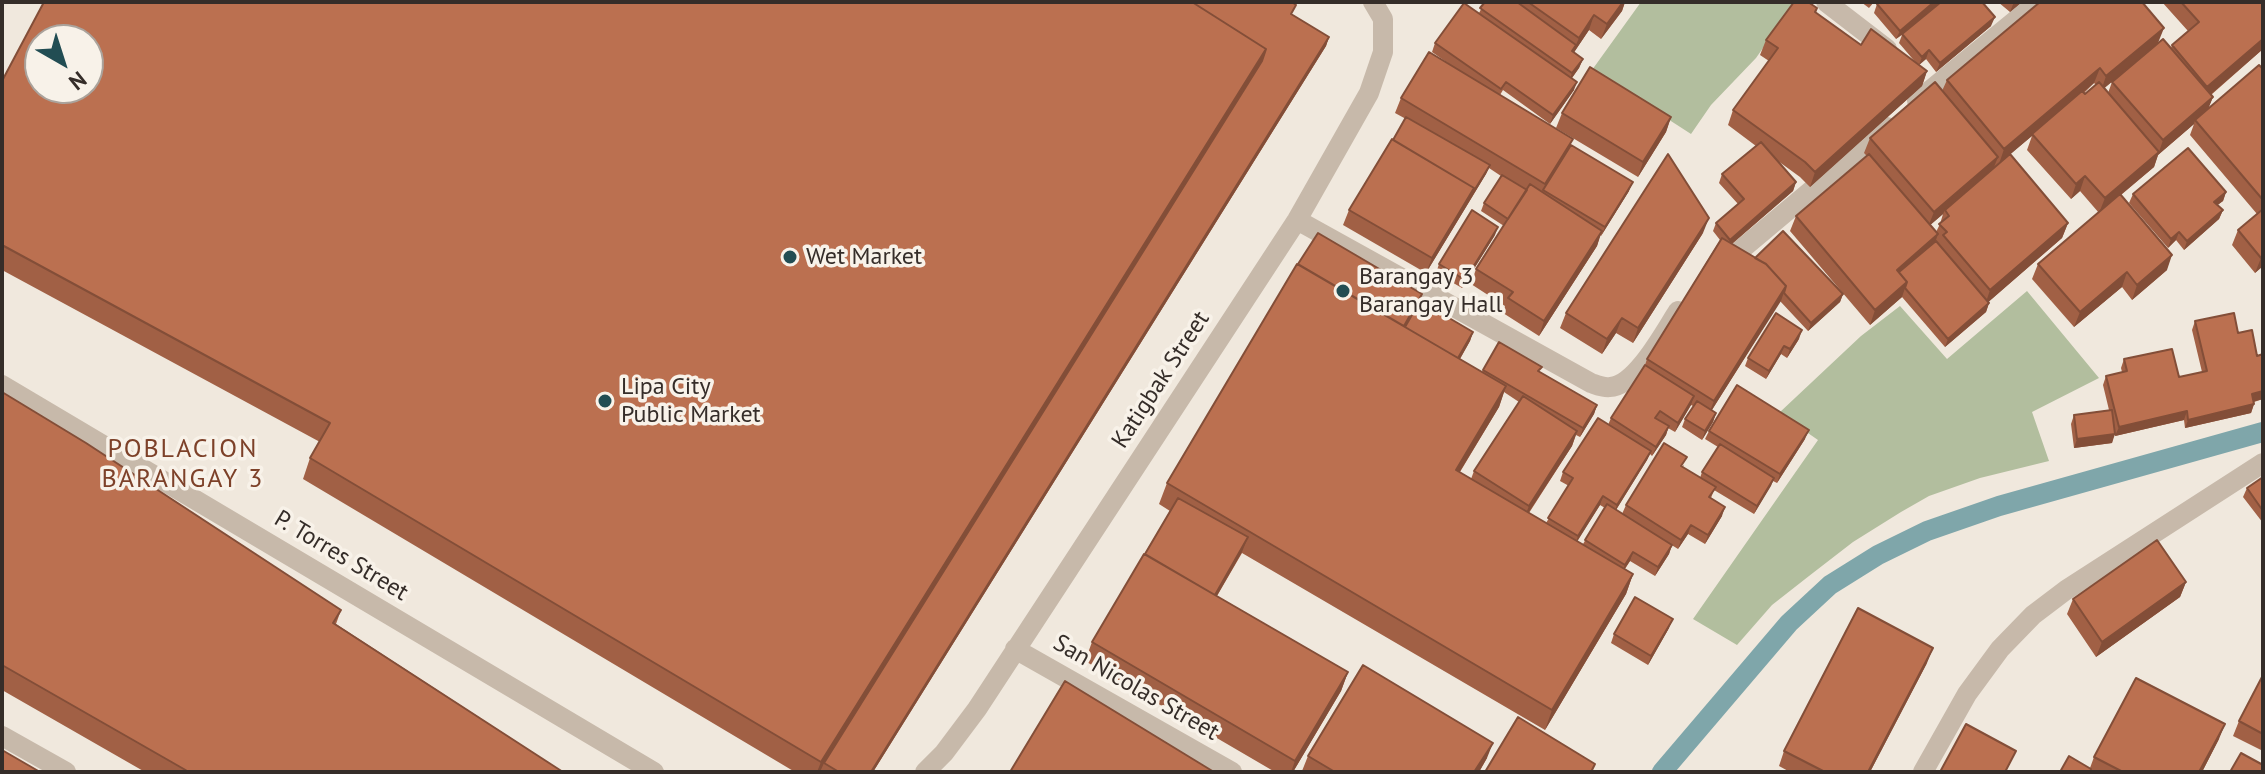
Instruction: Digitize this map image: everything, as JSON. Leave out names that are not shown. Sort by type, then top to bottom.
[{"type":"street","points":[[1826,2],[1901,60]]},
{"type":"street","points":[[1731,258],[1928,82],[2038,2]]},
{"type":"street","name":"Katigbak Street","points":[[925,772],[944,753],[977,709],[1297,220],[1369,93],[1383,52],[1378,10]]},
{"type":"street","points":[[1297,220],[1591,383],[1602,386],[1620,385],[1637,371],[1690,294]]},
{"type":"street","name":"P. Torres Street","points":[[2,385],[654,772]]},
{"type":"street","points":[[1923,772],[1967,694],[2000,649],[2033,615],[2066,590],[2263,463]]},
{"type":"street","name":"San Nicolas Street","points":[[1015,649],[1232,772]]},
{"type":"street","points":[[2,736],[66,772]]},
{"type":"green space","points":[[1641,2],[1795,2],[1756,58],[1711,105],[1691,134],[1592,70]]},
{"type":"green space","points":[[2027,291],[2099,378],[2032,412],[2049,461],[1980,478],[1929,496],[1901,512],[1853,542],[1772,605],[1737,645],[1693,619],[1818,440],[1779,413],[1861,336],[1900,306],[1947,359]]},
{"type":"building","name":"Lipa City Public Market","points":[[44,2],[1192,2],[1266,49],[821,762],[310,458],[330,423],[2,245],[2,81],[24,40],[24,104],[104,104],[104,24],[32,24]]},
{"type":"building","points":[[1192,2],[1292,2],[1296,5],[1291,14],[1329,37],[871,772],[839,772],[824,763],[1262,61],[1266,49]]},
{"type":"building","points":[[1485,2],[1517,2],[1576,45],[1572,51],[1583,59],[1572,73],[1480,8]]},
{"type":"building","points":[[1528,2],[1623,2],[1607,24],[1594,15],[1579,38]]},
{"type":"building","points":[[1794,2],[1808,2],[1817,8],[1815,12],[1861,45],[1871,29],[1927,71],[1815,172],[1733,110],[1778,48],[1766,40]]},
{"type":"building","points":[[1878,2],[1934,2],[1900,31]]},
{"type":"building","points":[[1941,2],[1982,2],[1995,17],[1940,63],[1929,50],[1922,57],[1902,34]]},
{"type":"building","points":[[2040,2],[2142,2],[2164,28],[2106,76],[2100,68],[2004,149],[1947,80]]},
{"type":"building","points":[[2181,2],[2263,2],[2263,39],[2207,87],[2172,45],[2199,22]]},
{"type":"building","points":[[1464,3],[1577,82],[1553,115],[1506,82],[1501,89],[1435,43]]},
{"type":"building","points":[[2163,39],[2213,97],[2163,140],[2112,82]]},
{"type":"building","points":[[1429,52],[1573,139],[1545,184],[1401,98]]},
{"type":"building","points":[[2259,65],[2263,69],[2263,200],[2195,120]]},
{"type":"building","points":[[1590,67],[1671,117],[1643,162],[1562,113]]},
{"type":"building","points":[[1935,82],[1998,157],[1934,212],[1870,138]]},
{"type":"building","points":[[2099,82],[2159,152],[2105,198],[2085,176],[2076,184],[2032,134],[2082,91],[2085,94]]},
{"type":"building","points":[[1406,117],[1490,165],[1472,194],[1474,188],[1393,140]]},
{"type":"building","points":[[1392,139],[1474,188],[1432,258],[1349,210]]},
{"type":"building","points":[[1761,142],[1796,182],[1730,240],[1716,223],[1744,199],[1722,174]]},
{"type":"building","points":[[1571,145],[1633,182],[1605,227],[1543,190]]},
{"type":"building","points":[[2188,148],[2226,192],[2214,202],[2223,210],[2187,241],[2179,232],[2171,239],[2133,194]]},
{"type":"building","points":[[1668,154],[1709,218],[1638,328],[1622,318],[1607,339],[1566,313]]},
{"type":"building","points":[[1869,154],[1938,234],[1897,270],[1907,282],[1875,310],[1796,216]]},
{"type":"building","points":[[2010,154],[2068,223],[1990,290],[1943,235],[1947,232],[1939,224],[1949,216],[1945,210]]},
{"type":"building","points":[[1502,175],[1527,190],[1508,219],[1484,203]]},
{"type":"building","points":[[1530,184],[1602,231],[1544,321],[1508,298],[1513,292],[1476,269]]},
{"type":"building","points":[[2120,194],[2172,255],[2137,285],[2127,272],[2080,312],[2038,264]]},
{"type":"building","points":[[2263,209],[2263,256],[2261,258],[2238,230]]},
{"type":"building","points":[[1472,210],[1498,227],[1465,280],[1439,264]]},
{"type":"building","points":[[1783,231],[1843,294],[1811,323],[1784,293],[1786,286],[1766,264],[1755,258]]},
{"type":"building","points":[[1318,233],[1422,294],[1404,326],[1298,264]]},
{"type":"building","points":[[1722,238],[1766,264],[1786,286],[1714,401],[1647,359]]},
{"type":"building","points":[[1936,241],[1989,303],[1948,339],[1905,288],[1907,282],[1899,272]]},
{"type":"building","points":[[1297,264],[1506,386],[1456,470],[1633,574],[1552,710],[1167,483]]},
{"type":"building","points":[[1420,301],[1473,332],[1458,358],[1405,327]]},
{"type":"building","points":[[1776,313],[1802,330],[1790,349],[1784,346],[1769,371],[1748,358]]},
{"type":"building","points":[[2234,313],[2238,333],[2252,330],[2257,356],[2263,354],[2263,391],[2252,394],[2254,404],[2188,420],[2187,411],[2119,427],[2106,376],[2127,371],[2124,359],[2172,349],[2179,377],[2207,371],[2195,321]]},
{"type":"building","points":[[1499,342],[1542,367],[1538,371],[1597,405],[1583,428],[1483,370]]},
{"type":"building","points":[[1645,365],[1694,396],[1678,423],[1660,411],[1655,418],[1669,426],[1656,447],[1611,418]]},
{"type":"building","points":[[1737,385],[1809,430],[1780,474],[1709,431]]},
{"type":"building","points":[[2,392],[86,443],[341,610],[333,623],[563,772],[189,772],[2,665]]},
{"type":"building","points":[[1523,396],[1577,431],[1529,506],[1474,471]]},
{"type":"building","points":[[1697,401],[1716,413],[1705,431],[1685,419]]},
{"type":"building","points":[[2112,410],[2115,434],[2077,439],[2074,415]]},
{"type":"building","points":[[1598,418],[1651,451],[1617,505],[1603,496],[1578,536],[1548,518],[1573,478],[1563,472]]},
{"type":"building","points":[[1664,443],[1687,457],[1681,466],[1716,487],[1709,497],[1725,507],[1708,535],[1691,525],[1681,540],[1626,505]]},
{"type":"building","points":[[1720,444],[1774,478],[1757,506],[1702,472]]},
{"type":"building","points":[[2263,477],[2263,511],[2247,488]]},
{"type":"building","points":[[1178,498],[1248,537],[1215,595],[1145,554]]},
{"type":"building","points":[[1607,504],[1672,545],[1658,567],[1633,552],[1625,565],[1585,540]]},
{"type":"building","points":[[2157,540],[2186,582],[2102,642],[2073,599]]},
{"type":"building","points":[[1144,554],[1348,672],[1295,761],[1092,642]]},
{"type":"building","points":[[1635,597],[1673,619],[1651,656],[1614,634]]},
{"type":"building","points":[[1858,608],[1933,648],[1868,772],[1825,772],[1784,751]]},
{"type":"building","points":[[1363,665],[1493,743],[1474,772],[1335,772],[1308,756]]},
{"type":"building","points":[[2263,675],[2263,734],[2239,721]]},
{"type":"building","points":[[2136,678],[2225,724],[2199,772],[2123,772],[2094,757]]},
{"type":"building","points":[[1065,681],[1214,772],[1010,772]]},
{"type":"building","points":[[1518,717],[1595,764],[1591,772],[1485,772]]},
{"type":"building","points":[[1966,724],[2016,751],[2005,772],[1940,772]]},
{"type":"building","points":[[2,750],[40,772],[2,772]]},
{"type":"building","points":[[2241,753],[2263,765],[2263,772],[2230,772]]},
{"type":"building","points":[[2069,756],[2091,769],[2090,772],[2060,772]]},
{"type":"waterway","points":[[1662,772],[1789,623],[1830,585],[1878,555],[1927,531],[1999,506],[2263,432]]},
{"type":"place","name":"Wet Market","points":[[790,257]]},
{"type":"place","name":"Barangay 3 Barangay Hall","points":[[1343,291]]},
{"type":"place","name":"Lipa City Public Market","points":[[605,401]]},
{"type":"district","name":"POBLACION BARANGAY 3","points":[[183,465]]}]
